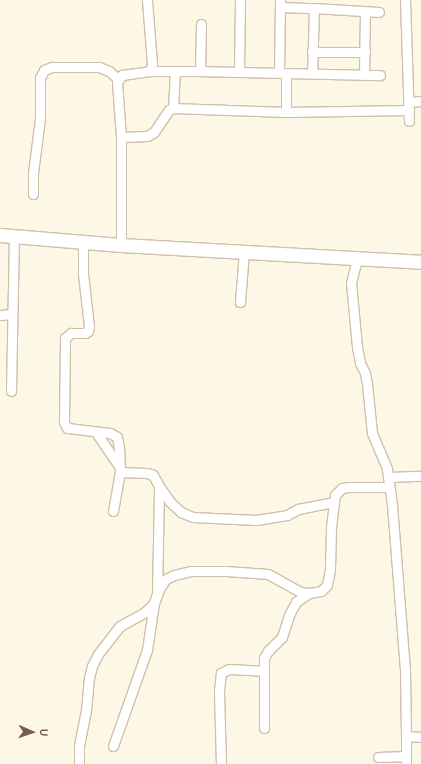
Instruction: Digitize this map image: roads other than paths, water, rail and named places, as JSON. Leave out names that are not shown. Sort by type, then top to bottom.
[{"type":"main road","points":[[0,235],[83,243],[421,262]]},
{"type":"street","points":[[147,0],[152,64],[150,71]]},
{"type":"street","points":[[239,72],[240,0]]},
{"type":"street","points":[[405,0],[409,122]]},
{"type":"street","points":[[286,112],[282,73],[280,4],[314,8],[379,12]]},
{"type":"street","points":[[312,74],[314,8]]},
{"type":"street","points":[[364,75],[365,12]]},
{"type":"street","points":[[200,71],[201,24]]},
{"type":"street","points":[[312,52],[364,52]]},
{"type":"street","points":[[33,194],[33,173],[40,118],[40,78],[44,70],[52,67],[99,67],[109,71],[118,79],[121,137],[121,245]]},
{"type":"street","points":[[118,79],[126,74],[150,71],[380,75]]},
{"type":"street","points":[[173,108],[175,71]]},
{"type":"street","points":[[121,137],[147,136],[154,132],[169,110],[173,108],[286,112],[408,106],[421,101]]},
{"type":"street","points":[[12,391],[14,236]]},
{"type":"street","points":[[83,243],[83,274],[89,326],[88,331],[85,333],[71,333],[65,338],[64,422],[67,428],[110,433],[116,437],[119,449],[119,469],[113,511]]},
{"type":"street","points":[[240,302],[244,251]]},
{"type":"street","points":[[356,259],[351,283],[357,347],[367,384],[372,433],[384,461],[388,477],[392,506],[405,671],[406,760],[378,757]]},
{"type":"street","points":[[0,315],[12,314]]},
{"type":"street","points":[[94,432],[119,469],[153,475],[170,502],[181,512],[193,517],[256,520],[287,514],[298,509],[333,502]]},
{"type":"street","points":[[388,477],[421,476]]},
{"type":"street","points":[[113,746],[147,650],[154,603],[157,594],[160,486]]},
{"type":"street","points":[[79,764],[79,746],[86,711],[89,678],[92,666],[98,654],[120,626],[144,612],[154,603],[160,586],[166,579],[174,575],[191,571],[226,571],[268,574],[300,592],[309,593],[321,591],[327,585],[330,569],[333,502],[338,491],[348,487],[389,487]]},
{"type":"street","points":[[264,728],[264,658],[268,651],[282,637],[290,612],[296,602],[309,593]]},
{"type":"street","points":[[221,764],[219,691],[221,672],[229,669],[263,671]]},
{"type":"street","points":[[406,736],[421,737]]}]
